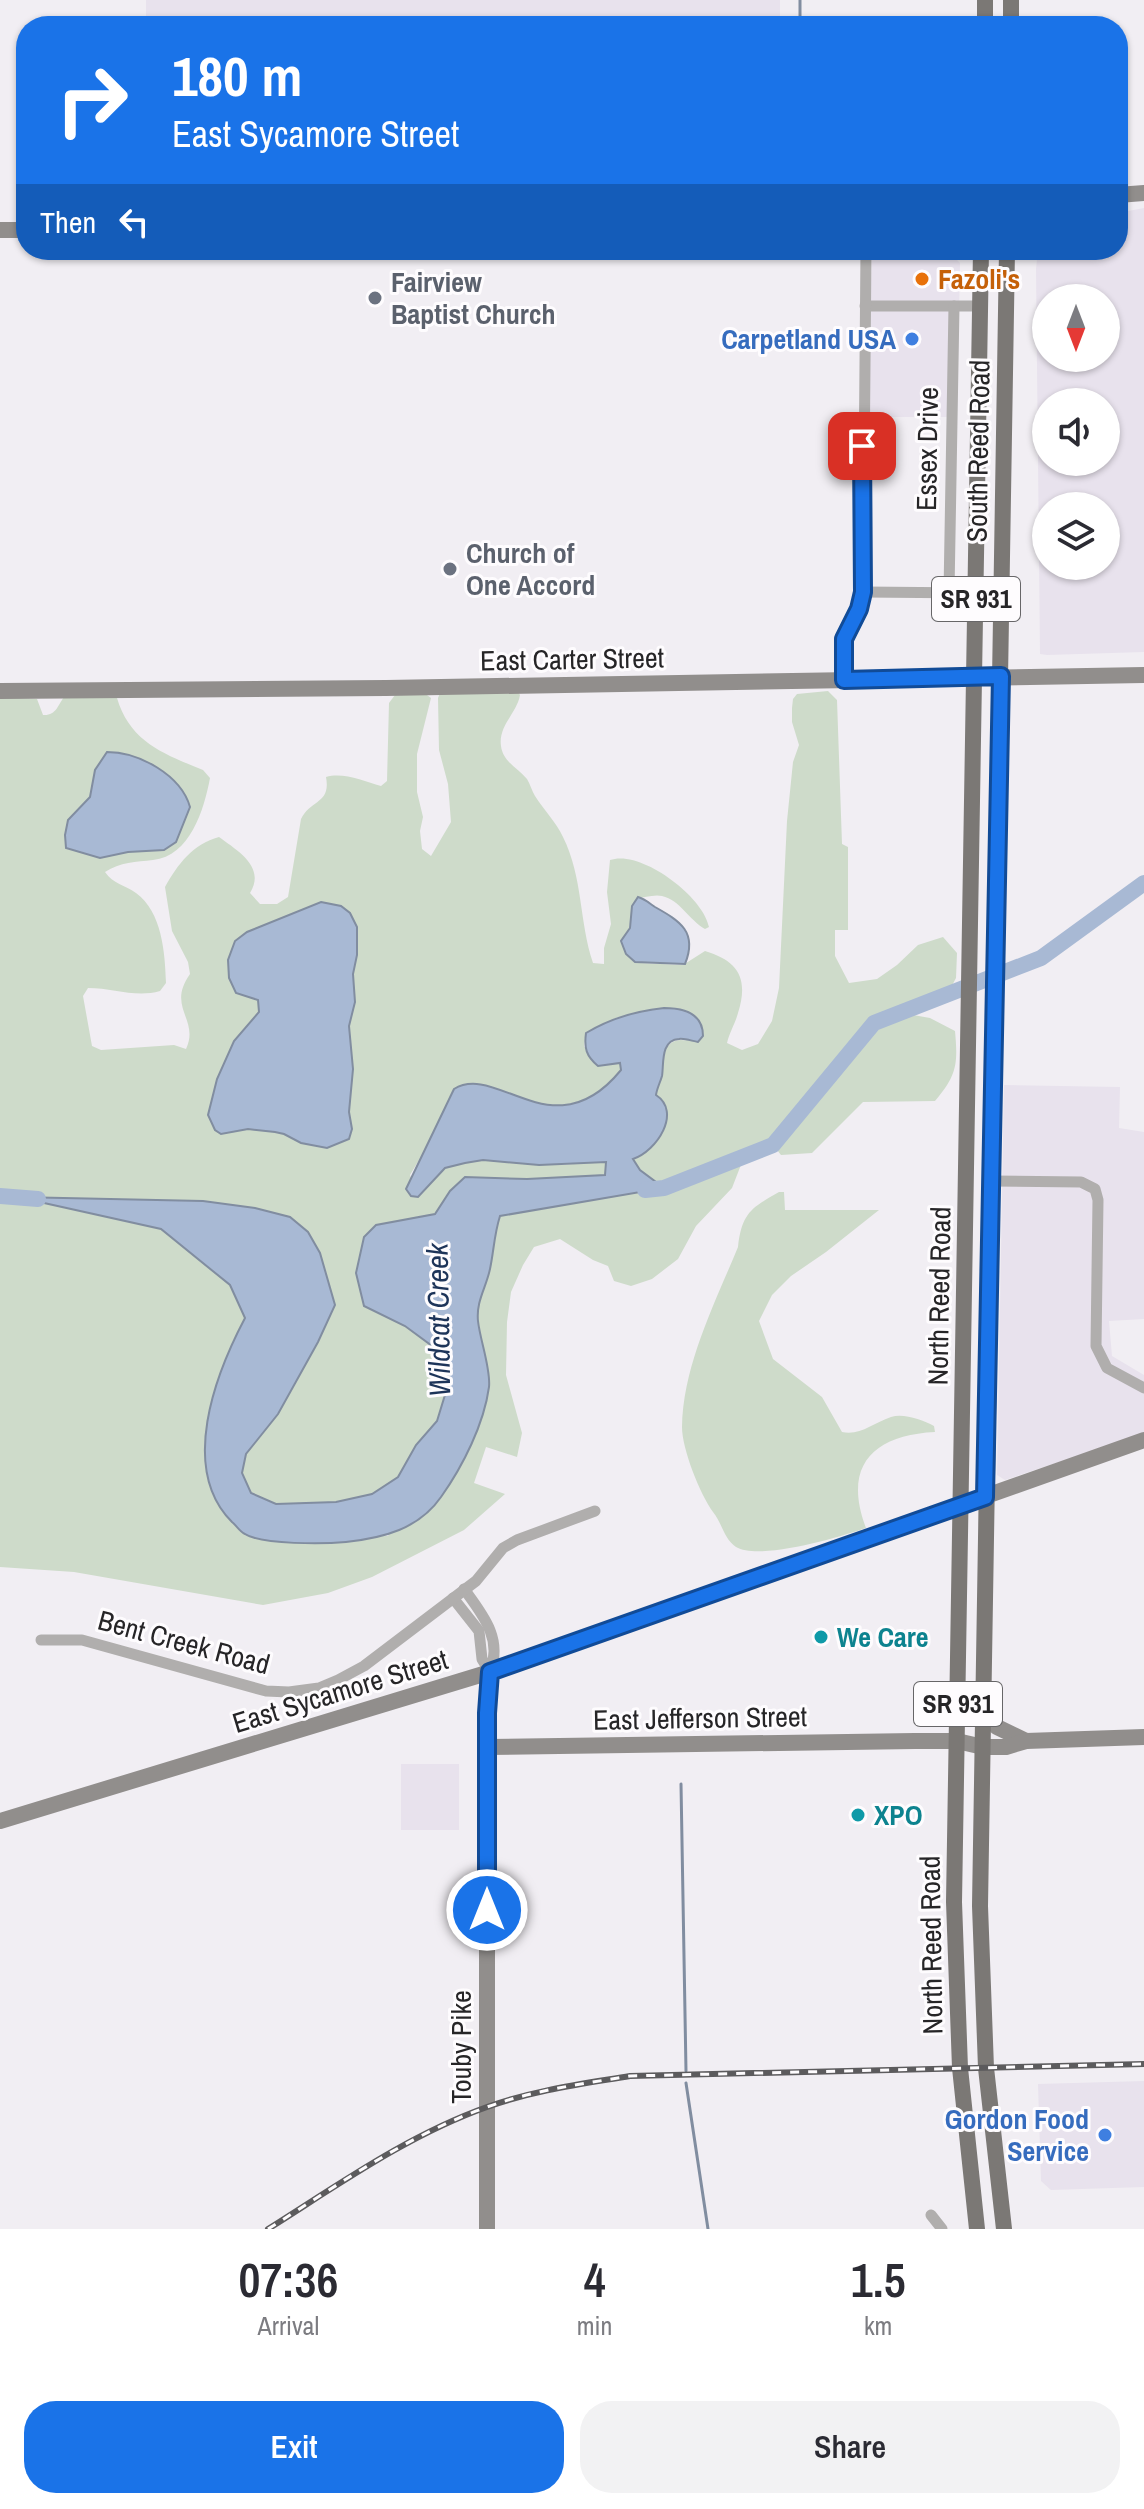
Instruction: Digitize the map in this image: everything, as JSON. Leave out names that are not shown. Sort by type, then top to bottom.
[{"type":"main road","name":"South Reed Road","points":[[967,1179],[980,260]]},
{"type":"main road","name":"South Reed Road","points":[[992,1181],[1007,260]]},
{"type":"main road","name":"North Reed Road","points":[[967,1179],[956,1989],[964,2116],[977,2229]]},
{"type":"main road","name":"North Reed Road","points":[[992,1181],[985,1497],[982,1972],[990,2113],[1004,2229]]},
{"type":"street","points":[[844,680],[844,639],[859,609],[863,592],[866,260]]},
{"type":"street","points":[[865,306],[981,306]]},
{"type":"street","name":"Essex Drive","points":[[949,592],[954,306]]},
{"type":"street","points":[[863,592],[976,593]]},
{"type":"street","name":"East Carter Street","points":[[0,691],[1144,675]]},
{"type":"street","points":[[992,1181],[1081,1182],[1095,1189],[1098,1200],[1096,1346],[1107,1368],[1144,1388]]},
{"type":"street","name":"East Sycamore Street","points":[[0,1821],[490,1672],[1144,1440]]},
{"type":"street","name":"Bent Creek Road","points":[[41,1640],[82,1640],[266,1691],[319,1688],[364,1666],[476,1581],[503,1548],[595,1511]]},
{"type":"street","name":"Touby Pike","points":[[464,1589],[490,1624],[495,1655],[490,1672],[487,1747],[487,2229]]},
{"type":"street","name":"Touby Pike","points":[[453,1598],[479,1631],[482,1659],[490,1672]]},
{"type":"street","points":[[984,1704],[997,1727],[1026,1741]]},
{"type":"street","name":"East Jefferson Street","points":[[487,1747],[915,1741],[957,1741],[983,1747],[1006,1747],[1026,1741],[1144,1737]]},
{"type":"street","name":"East Jefferson Street","points":[[915,1741],[947,1756],[957,1773]]},
{"type":"street","points":[[931,2215],[942,2229]]},
{"type":"shaded area","points":[[146,0],[780,0],[780,16],[146,16]]},
{"type":"shaded area","points":[[1144,208],[1144,652],[1040,654],[1039,580],[1120,580],[1120,492],[1038,492],[1038,476],[1120,476],[1120,388],[1037,388],[1037,372],[1120,372],[1120,284],[1036,284],[1037,260],[1128,260],[1128,211]]},
{"type":"shaded area","points":[[872,260],[957,260],[960,263],[957,417],[867,417]]},
{"type":"shaded area","points":[[1004,1085],[1120,1087],[1119,1128],[1144,1132],[1144,1319],[1109,1321],[1112,1356],[1144,1375],[1144,1434],[1005,1480],[997,1475]]},
{"type":"shaded area","points":[[401,1764],[459,1764],[459,1830],[401,1830]]},
{"type":"shaded area","points":[[1144,2081],[1144,2187],[1051,2190],[1041,2181],[1038,2084]]},
{"type":"green space","points":[[828,691],[837,700],[842,844],[848,847],[848,930],[835,930],[835,956],[849,983],[877,979],[918,945],[943,937],[957,953],[956,978],[947,995],[902,1013],[930,1018],[955,1031],[952,1076],[935,1101],[863,1102],[812,1153],[781,1155],[773,1145],[744,1157],[732,1188],[696,1226],[678,1259],[652,1279],[631,1286],[614,1281],[608,1266],[560,1239],[534,1247],[511,1292],[507,1322],[506,1375],[522,1433],[517,1457],[486,1447],[474,1483],[505,1494],[464,1530],[372,1577],[328,1593],[263,1605],[74,1572],[0,1567],[0,697],[37,699],[43,715],[54,712],[64,697],[117,698],[130,726],[140,736],[162,752],[203,770],[210,778],[199,817],[186,841],[177,850],[166,857],[122,864],[105,872],[115,882],[136,893],[152,911],[163,946],[166,983],[160,991],[151,993],[88,988],[83,996],[92,1046],[101,1050],[174,1045],[186,1049],[189,1029],[181,996],[190,974],[188,962],[172,931],[165,887],[194,850],[219,837],[248,860],[255,875],[250,893],[260,904],[277,904],[288,897],[301,819],[326,792],[326,777],[346,776],[381,786],[387,781],[389,703],[395,695],[427,695],[431,698],[417,754],[417,792],[423,817],[420,831],[422,849],[431,856],[451,822],[448,784],[439,750],[440,693],[518,692],[518,702],[502,732],[502,752],[527,779],[563,837],[578,883],[593,963],[604,964],[604,948],[611,924],[607,892],[610,860],[623,858],[654,868],[696,902],[709,927],[705,929],[699,925],[668,898],[656,895],[636,898],[628,932],[640,963],[683,965],[705,951],[726,960],[738,973],[742,990],[738,1013],[727,1043],[742,1050],[758,1044],[772,1021],[779,988],[787,821],[793,762],[799,745],[792,722],[793,699],[797,694]],"holes":[[[618,1017],[687,1041],[674,1041],[666,1049],[662,1075],[633,1159],[640,1170],[663,1188],[500,1216],[492,1241],[490,1269],[478,1301],[482,1350],[388,1536],[225,1515],[220,1375],[245,1318],[230,1285],[161,1229],[23,1198],[203,1201],[255,1208],[335,1305],[278,1414],[246,1454],[242,1473],[251,1493],[276,1504],[336,1502],[372,1494],[398,1477],[416,1445],[437,1421],[448,1385],[432,1346],[405,1326],[364,1306],[376,1225],[435,1214],[450,1191],[465,1177],[527,1179],[606,1175],[606,1162],[556,1165],[483,1160],[445,1168],[418,1196],[410,1175],[433,1137],[439,1120],[499,1091],[532,1103],[554,1106],[576,1102],[596,1093],[621,1070],[621,1063],[584,1047],[586,1033]]]},
{"type":"green space","points":[[784,1192],[785,1210],[879,1210],[791,1276],[772,1295],[759,1321],[773,1359],[822,1397],[842,1432],[861,1431],[891,1417],[902,1416],[934,1426],[935,1432],[895,1439],[869,1458],[861,1471],[858,1487],[866,1528],[781,1550],[747,1551],[729,1540],[697,1483],[683,1436],[684,1404],[694,1358],[738,1247],[745,1219],[755,1207]]},
{"type":"water","points":[[107,752],[145,761],[178,785],[190,807],[176,842],[164,850],[128,852],[100,858],[66,848],[68,820],[90,797],[95,770]]},
{"type":"water","points":[[638,897],[672,917],[684,929],[689,944],[685,964],[635,962],[626,954],[621,941],[630,928],[632,906]]},
{"type":"water","points":[[321,902],[341,906],[350,913],[357,927],[353,974],[355,1002],[349,1026],[353,1069],[349,1112],[352,1129],[349,1139],[327,1148],[301,1143],[275,1132],[248,1129],[221,1134],[215,1130],[208,1115],[217,1079],[234,1041],[259,1012],[258,1000],[236,993],[229,978],[228,960],[235,941],[247,932]]},
{"type":"water","points":[[664,1008],[691,1013],[700,1022],[703,1036],[698,1042],[673,1040],[666,1048],[656,1095],[667,1111],[666,1121],[658,1140],[633,1159],[640,1170],[664,1188],[500,1216],[490,1269],[478,1307],[489,1387],[477,1430],[457,1472],[432,1508],[411,1524],[387,1534],[346,1542],[309,1543],[265,1540],[241,1532],[216,1500],[207,1476],[205,1449],[214,1394],[245,1318],[230,1285],[161,1229],[17,1197],[203,1201],[255,1208],[290,1217],[308,1232],[320,1253],[335,1305],[278,1414],[246,1454],[242,1473],[251,1493],[276,1504],[336,1502],[372,1494],[398,1477],[416,1445],[437,1421],[448,1385],[432,1346],[405,1326],[364,1306],[356,1273],[364,1237],[376,1225],[435,1214],[450,1191],[465,1177],[527,1179],[605,1175],[606,1162],[539,1165],[483,1160],[445,1168],[418,1197],[411,1196],[406,1189],[454,1089],[471,1084],[489,1086],[550,1105],[573,1104],[596,1093],[621,1070],[620,1063],[598,1066],[591,1059],[585,1043],[586,1033],[624,1016]]},
{"type":"waterway","points":[[800,0],[800,16]]},
{"type":"waterway","name":"Wildcat Creek","points":[[645,1190],[664,1188],[773,1145],[874,1023],[1041,958],[1144,883]]},
{"type":"waterway","name":"Wildcat Creek","points":[[0,1196],[38,1199]]},
{"type":"waterway","points":[[681,1784],[686,2071]]},
{"type":"waterway","points":[[686,2083],[708,2229]]},
{"type":"railway","points":[[268,2229],[374,2162],[429,2132],[487,2107],[558,2088],[630,2076],[1144,2064]]},
{"type":"place","name":"Fazoli's","points":[[922,279]]},
{"type":"place","name":"Fairview Baptist Church","points":[[375,298]]},
{"type":"place","name":"Carpetland USA","points":[[912,339]]},
{"type":"place","name":"Church of One Accord","points":[[450,569]]},
{"type":"place","name":"We Care","points":[[821,1637]]},
{"type":"place","name":"XPO","points":[[858,1815]]},
{"type":"place","name":"Gordon Food Service","points":[[1105,2135]]},
{"type":"route","points":[[487,1910],[487,1713],[490,1672],[985,1497],[1001,676],[844,680],[844,639],[859,609],[863,592],[862,446]]}]
